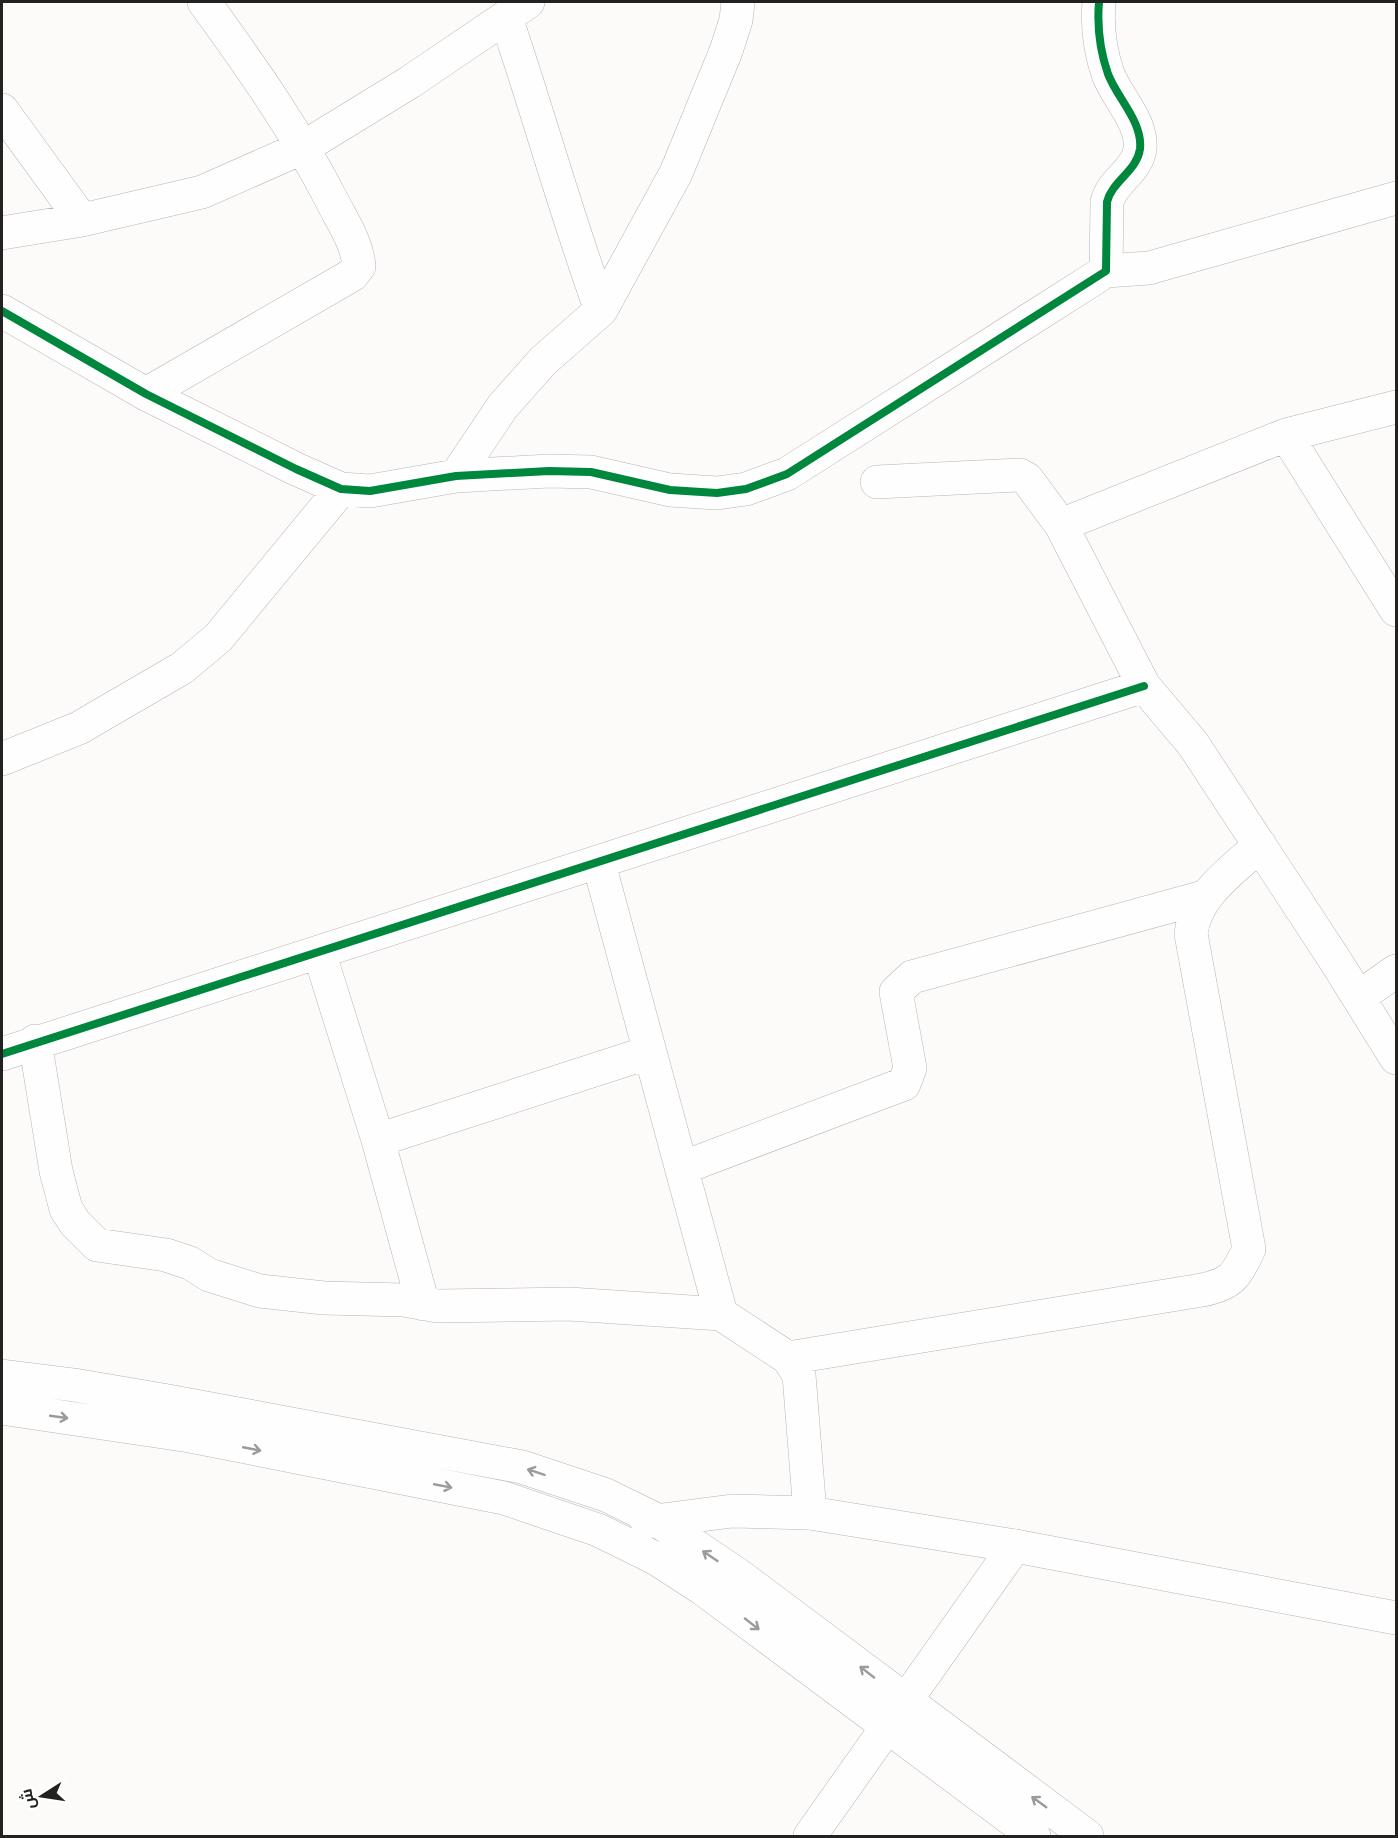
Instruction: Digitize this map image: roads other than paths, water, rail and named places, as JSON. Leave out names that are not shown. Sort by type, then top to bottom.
[{"type":"street","points":[[146,394],[352,275],[359,266],[358,252],[304,147],[204,2]]},
{"type":"street","points":[[456,476],[503,406],[543,361],[601,310],[676,173],[726,51],[736,20],[738,2]]},
{"type":"street","points":[[1099,2],[1098,30],[1108,74],[1140,134],[1140,150],[1136,162],[1109,191],[1106,271]]},
{"type":"street","points":[[2,233],[82,220],[202,192],[304,147],[410,82],[517,10],[542,127],[567,217],[601,310]]},
{"type":"street","points":[[2,110],[82,220]]},
{"type":"street","points":[[2,311],[146,394],[341,489],[370,491],[456,476],[549,471],[591,472],[670,490],[717,493],[746,489],[797,468],[1106,271],[1149,268],[1396,198]]},
{"type":"street","points":[[1061,525],[1286,435],[1396,407]]},
{"type":"street","points":[[1286,435],[1396,610]]},
{"type":"street","points":[[876,482],[1020,475],[1028,479],[1061,525],[1144,686],[1193,744],[1396,1058]]},
{"type":"street","points":[[2,759],[79,728],[182,668],[218,638],[341,489]]},
{"type":"street","points":[[2,1054],[35,1041],[599,864],[1144,686]]},
{"type":"street","points":[[788,1358],[1202,1290],[1223,1286],[1231,1279],[1249,1249],[1191,934],[1192,922],[1204,897],[1260,845]]},
{"type":"street","points":[[599,864],[721,1314]]},
{"type":"street","points":[[682,1168],[904,1084],[909,1068],[896,992],[912,977],[1204,897]]},
{"type":"street","points":[[320,952],[378,1140],[423,1304]]},
{"type":"street","points":[[1359,998],[1396,970]]},
{"type":"street","points":[[35,1041],[56,1171],[66,1209],[75,1223],[97,1245],[166,1255],[190,1263],[209,1275],[260,1291],[324,1298],[403,1300],[423,1304],[569,1304],[721,1314],[788,1358],[799,1375],[810,1513]]},
{"type":"street","points":[[378,1140],[650,1052]]},
{"type":"street","points":[[2,1376],[158,1399],[522,1467],[606,1495],[657,1520],[737,1574],[1034,1836]]},
{"type":"street","points":[[2,1408],[190,1436],[492,1496],[598,1530],[655,1558],[1087,1836]]},
{"type":"street","points":[[598,1530],[732,1511],[810,1513],[1015,1546],[1396,1618]]},
{"type":"street","points":[[810,1836],[898,1715],[1015,1546]]}]
